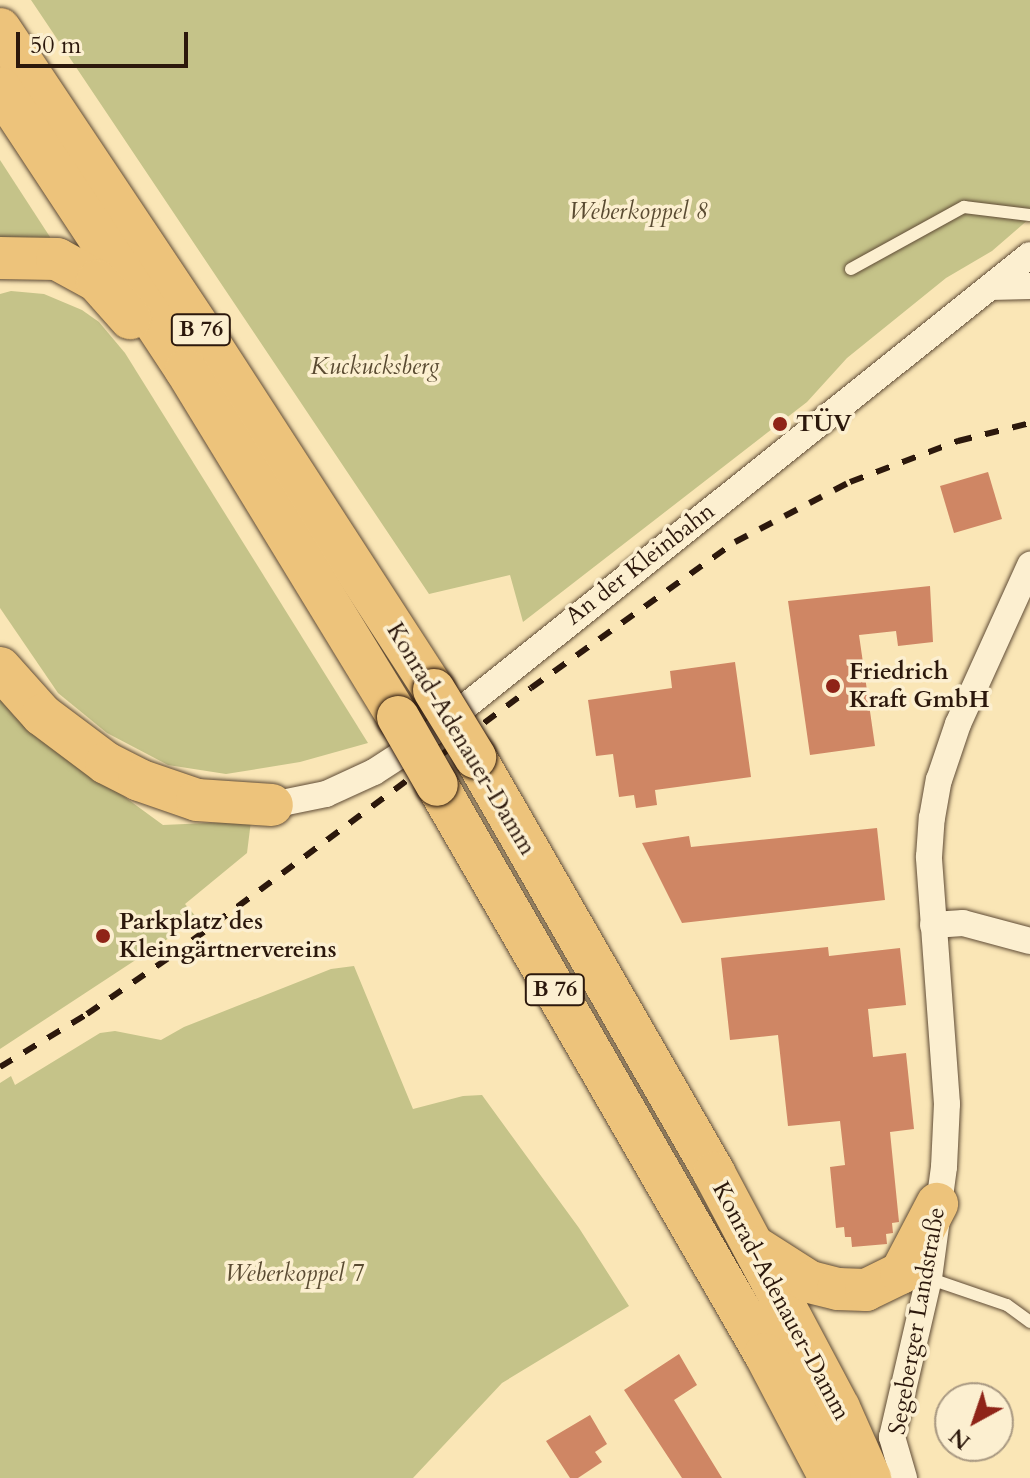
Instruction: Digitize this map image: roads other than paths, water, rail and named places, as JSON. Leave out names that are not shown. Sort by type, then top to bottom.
[{"type":"highway","name":"Konrad-Adenauer-Damm","points":[[0,29],[202,331],[475,757],[665,1084],[839,1408],[870,1478]]},
{"type":"highway","name":"Konrad-Adenauer-Damm","points":[[0,88],[186,370],[398,717],[765,1354],[830,1478]]},
{"type":"highway","name":"B 76","points":[[0,258],[57,259],[97,281],[139,329],[186,370]]},
{"type":"highway","points":[[0,668],[42,715],[106,763],[139,780],[197,800],[272,805]]},
{"type":"highway","points":[[753,1245],[810,1282],[838,1289],[866,1290],[915,1275],[937,1204]]},
{"type":"highway","name":"B 76","points":[[765,1354],[786,1428],[811,1478]]},
{"type":"highway","name":"B 76","points":[[839,1408],[885,1478]]},
{"type":"street","name":"An der Kleinbahn","points":[[272,805],[326,794],[374,772],[422,741],[1030,255]]},
{"type":"street","points":[[990,287],[1030,286]]},
{"type":"street","name":"Segeberger Landstraße","points":[[937,1204],[944,1167],[947,1104],[929,857],[939,780],[958,724],[1030,565]]},
{"type":"street","points":[[933,925],[963,923],[1030,941]]},
{"type":"street","name":"Segeberger Landstraße","points":[[904,1478],[892,1437],[915,1275]]},
{"type":"lane","points":[[851,269],[964,207],[1030,215]]},
{"type":"lane","points":[[915,1275],[1007,1305],[1030,1322]]},
{"type":"railway","points":[[0,1067],[87,1014],[170,957],[531,688],[735,542],[850,482],[958,441],[1030,423]]},
{"type":"place","name":"TÜV","points":[[780,424]]},
{"type":"place","name":"Friedrich Kraft GmbH","points":[[833,686]]},
{"type":"place","name":"Parkplatz des Kleingärtnervereins","points":[[103,936]]},
{"type":"park label","name":"Weberkoppel 8","points":[[638,212]]},
{"type":"park label","name":"Kuckucksberg","points":[[375,367]]},
{"type":"park label","name":"Weberkoppel 7","points":[[294,1274]]}]
